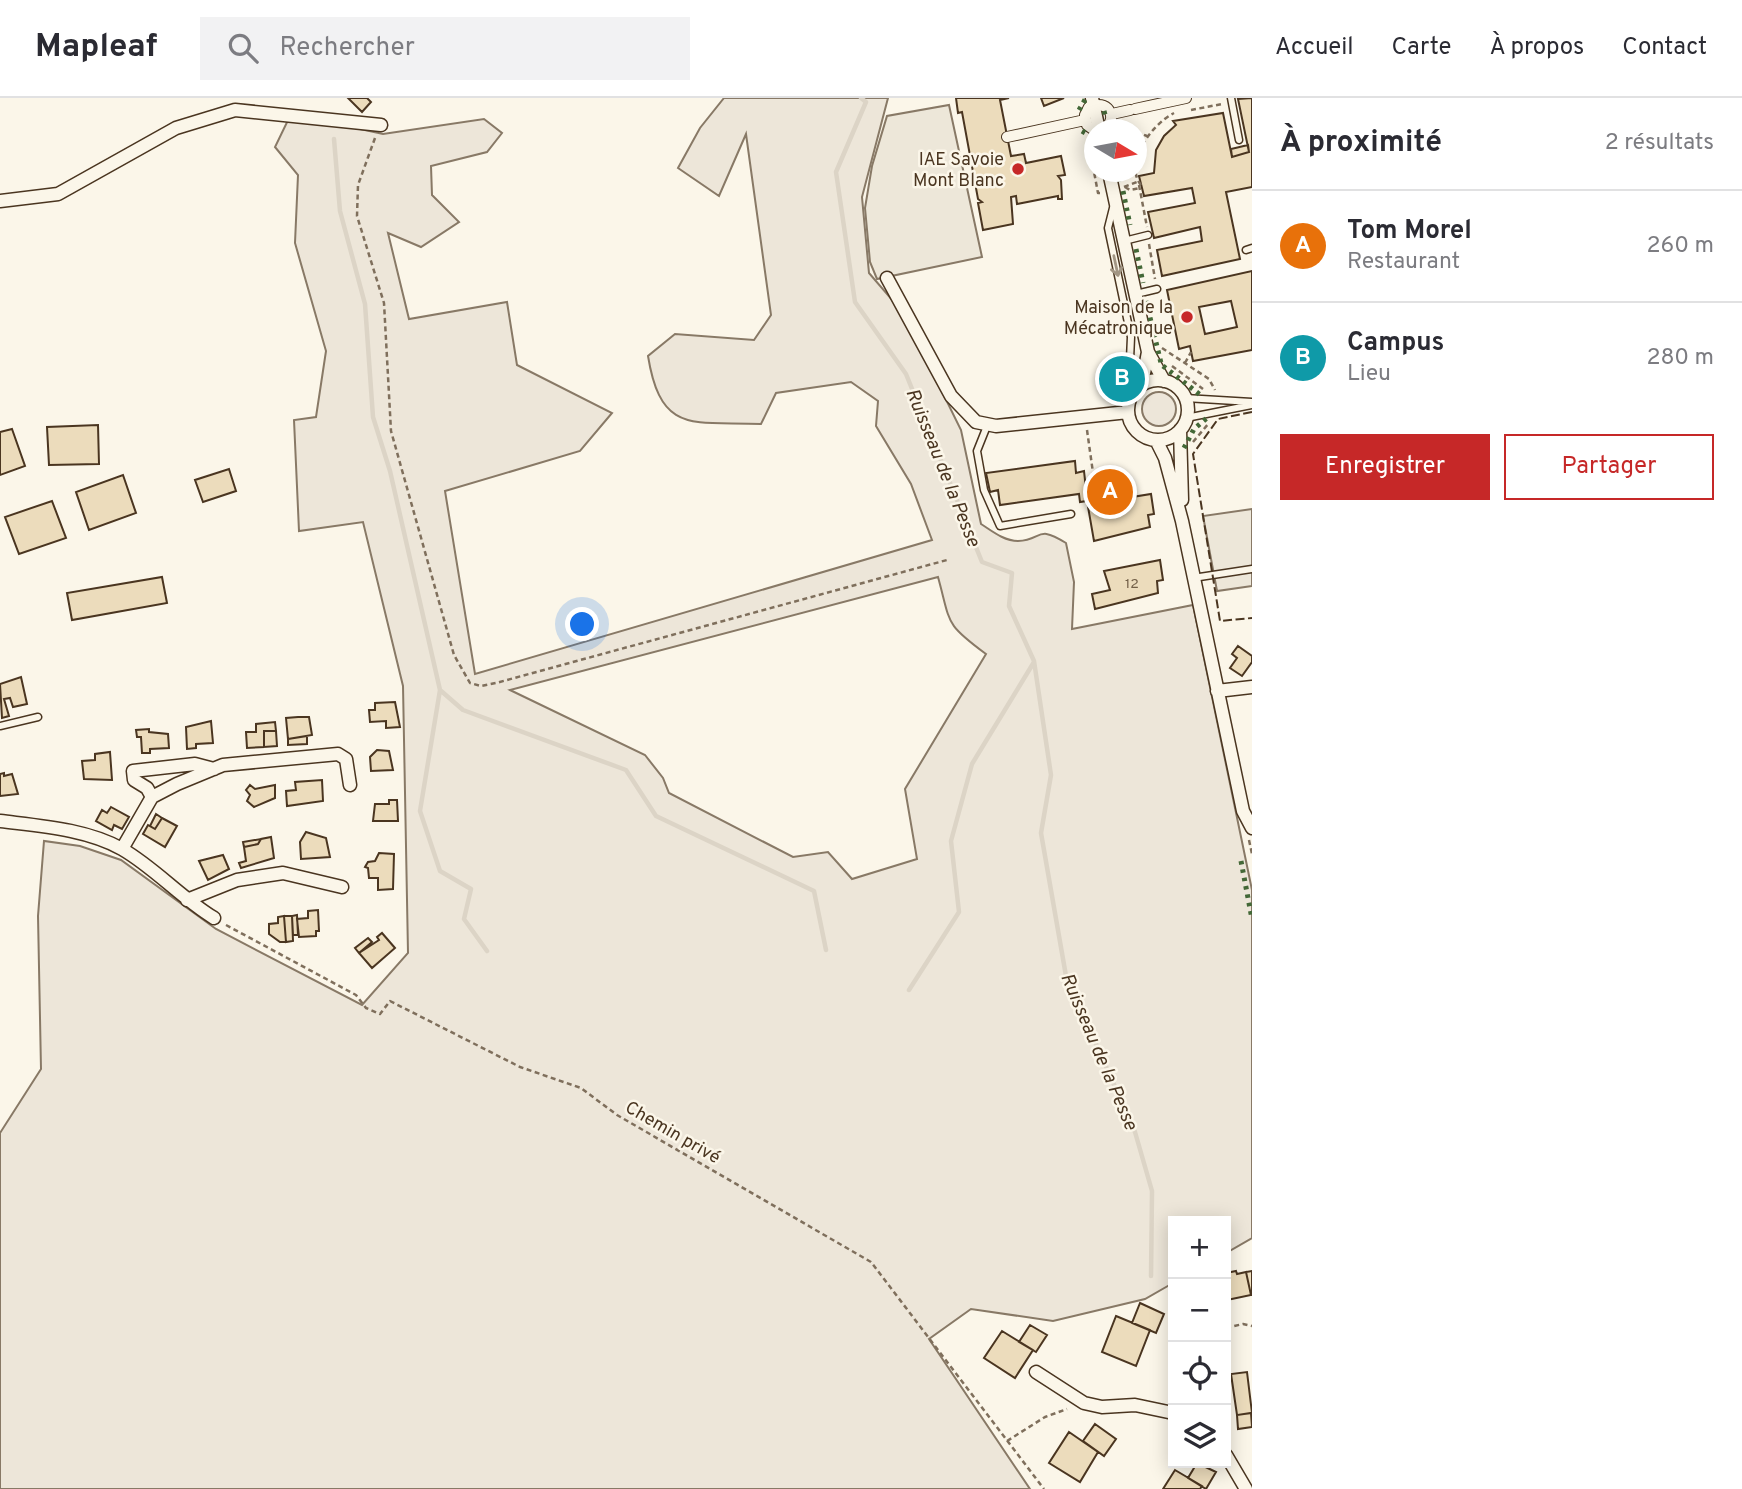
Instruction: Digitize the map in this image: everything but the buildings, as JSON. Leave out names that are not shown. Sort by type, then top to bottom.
[{"type":"street","points":[[1112,114],[1186,98]]},
{"type":"street","points":[[1093,101],[1103,104],[1112,114],[1112,119]]},
{"type":"street","points":[[1080,121],[1093,101]]},
{"type":"street","points":[[1093,101],[1097,119]]},
{"type":"street","points":[[0,201],[58,194],[176,128],[235,110],[381,125]]},
{"type":"street","points":[[1007,136],[1080,121],[1084,123]]},
{"type":"street","points":[[1111,182],[1136,294],[1164,381]]},
{"type":"street","points":[[887,278],[951,396],[963,412],[987,426],[1086,417],[1128,408],[1142,384],[1153,349]]},
{"type":"street","points":[[1142,384],[1164,381],[1177,387],[1185,398],[1182,521]]},
{"type":"street","points":[[1128,408],[1140,434],[1156,440],[1173,436],[1183,424]]},
{"type":"street","points":[[1156,440],[1165,458],[1182,521],[1243,811],[1252,828]]},
{"type":"street","points":[[1217,691],[1252,687]]},
{"type":"street","points":[[122,849],[152,797],[214,769],[246,762],[338,754],[346,759],[351,785]]},
{"type":"street","points":[[152,797],[147,788],[134,780],[133,771],[195,764],[214,769]]},
{"type":"street","points":[[0,821],[62,830],[122,849],[214,918]]},
{"type":"street","points":[[187,900],[237,880],[283,873],[342,887]]},
{"type":"street","points":[[1036,1372],[1084,1403],[1102,1407],[1135,1405],[1168,1412]]},
{"type":"street","points":[[1231,1464],[1246,1489]]},
{"type":"lane","points":[[1232,100],[1239,141]]},
{"type":"lane","points":[[1114,194],[1108,228],[1132,337],[1128,408]]},
{"type":"lane","points":[[1124,241],[1148,235]]},
{"type":"lane","points":[[1136,294],[1157,289]]},
{"type":"lane","points":[[1185,398],[1252,403]]},
{"type":"lane","points":[[1183,424],[1252,403]]},
{"type":"lane","points":[[987,426],[977,451],[984,490],[1000,526],[1071,514]]},
{"type":"lane","points":[[1193,578],[1252,569]]},
{"type":"lane","points":[[0,726],[38,717]]},
{"type":"path","points":[[1185,110],[1232,100]]},
{"type":"path","points":[[1147,136],[1158,123],[1177,112]]},
{"type":"path","points":[[1080,121],[1077,129],[1088,139],[1098,193],[1114,194]]},
{"type":"path","points":[[381,125],[358,185],[357,216],[384,303],[390,431],[450,631],[454,655],[470,683],[481,685],[496,682],[947,560]]},
{"type":"path","points":[[1137,189],[1140,188],[1130,190],[1125,187],[1140,182]]},
{"type":"path","points":[[1153,349],[1185,363],[1215,386],[1212,402]]},
{"type":"path","points":[[1185,363],[1191,352]]},
{"type":"path","points":[[1190,449],[1196,437],[1212,419],[1212,413]]},
{"type":"path","points":[[1086,417],[1095,487]]},
{"type":"path","name":"Chemin privé","points":[[214,918],[356,995],[366,1008],[380,1014],[390,1001],[520,1068],[581,1088],[617,1115],[871,1262],[1044,1489]]},
{"type":"path","points":[[1231,1327],[1243,1324],[1252,1326]]},
{"type":"path","points":[[1007,1441],[1045,1417],[1084,1403]]},
{"type":"shaded area","points":[[724,98],[888,98],[862,197],[869,273],[894,302],[961,430],[981,524],[1013,541],[1044,534],[1066,543],[1074,582],[1072,629],[1193,605],[1252,890],[1252,1238],[1231,1250],[1231,1216],[1168,1216],[1168,1286],[1145,1299],[1053,1321],[971,1309],[929,1339],[1030,1489],[0,1489],[0,1133],[41,1069],[38,916],[44,841],[80,846],[121,860],[216,929],[362,1005],[408,953],[403,686],[363,522],[299,531],[294,420],[316,417],[326,351],[295,243],[298,175],[275,147],[291,114],[383,134],[484,119],[502,133],[487,152],[431,166],[432,195],[459,222],[421,247],[388,233],[409,319],[507,302],[517,365],[612,413],[580,451],[445,491],[475,674],[932,540],[911,484],[876,426],[878,401],[851,382],[776,393],[761,424],[684,419],[672,412],[662,400],[654,382],[648,356],[675,334],[754,340],[771,315],[746,134],[719,196],[678,168],[700,128]],"holes":[[[938,577],[948,614],[963,636],[986,654],[905,789],[917,859],[852,879],[828,852],[793,857],[669,793],[663,778],[645,755],[510,690]]]},
{"type":"shaded area","points":[[949,105],[982,257],[877,279],[870,262],[865,208],[872,166],[887,116]]},
{"type":"shaded area","points":[[1159,392],[1171,397],[1176,409],[1171,421],[1159,426],[1147,421],[1142,409],[1147,397]]},
{"type":"shaded area","points":[[1252,509],[1252,586],[1217,591],[1203,516]]},
{"type":"waterway","name":"Ruisseau de la Pesse","points":[[861,98],[866,102],[836,172],[855,302],[906,374],[982,562],[1012,573],[1009,606],[1034,661],[1051,775],[1041,833],[1066,976],[1135,1132],[1152,1191],[1151,1276]]},
{"type":"waterway","points":[[334,139],[340,211],[365,304],[373,417],[390,471],[440,690],[463,710],[626,770],[656,816],[814,891],[826,950]]},
{"type":"waterway","points":[[909,990],[959,912],[951,841],[972,764],[1034,662]]},
{"type":"waterway","points":[[440,690],[420,811],[440,871],[471,889],[464,919],[487,951]]},
{"type":"hedge","points":[[1079,110],[1086,98]]},
{"type":"hedge","points":[[1104,111],[1106,118]]},
{"type":"hedge","points":[[1123,191],[1130,225]]},
{"type":"hedge","points":[[1136,249],[1143,283]]},
{"type":"hedge","points":[[1146,301],[1161,363]]},
{"type":"hedge","points":[[1163,366],[1203,397]]},
{"type":"hedge","points":[[1184,448],[1194,429],[1207,418]]},
{"type":"hedge","points":[[1241,861],[1252,919]]},
{"type":"fence","points":[[1252,412],[1218,419],[1193,454],[1220,621],[1252,618]]},
{"type":"place","name":"IAE Savoie Mont Blanc","points":[[1018,169]]},
{"type":"place","name":"Maison de la Mécatronique","points":[[1187,317]]},
{"type":"place","name":"Campus","points":[[1122,379]]},
{"type":"place","name":"Tom Morel","points":[[1110,492]]}]
